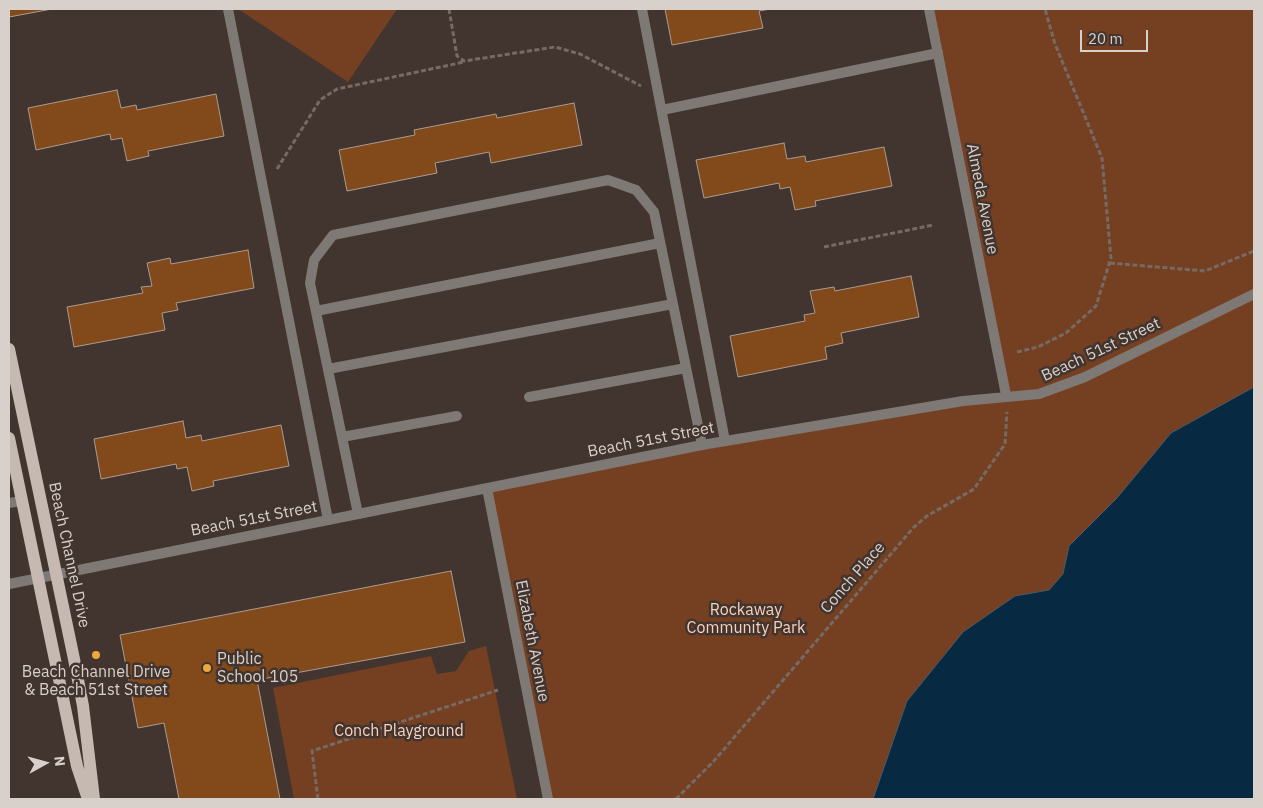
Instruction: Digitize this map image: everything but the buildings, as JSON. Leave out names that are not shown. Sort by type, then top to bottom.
[{"type":"main road","name":"Beach Channel Drive","points":[[9,349],[83,706],[94,799]]},
{"type":"main road","points":[[9,438],[77,766],[88,799]]},
{"type":"street","points":[[228,9],[328,520]]},
{"type":"street","points":[[642,9],[725,441]]},
{"type":"street","name":"Almeda Avenue","points":[[929,9],[1006,395]]},
{"type":"street","points":[[662,110],[938,53]]},
{"type":"street","points":[[358,514],[310,283],[314,260],[333,235],[608,180],[636,190],[654,212],[702,445]]},
{"type":"street","points":[[316,311],[660,243]]},
{"type":"street","name":"Beach 51st Street","points":[[9,584],[702,445],[1006,395],[1039,394],[1076,381],[1254,294]]},
{"type":"street","points":[[328,369],[673,304]]},
{"type":"street","points":[[528,397],[686,368]]},
{"type":"street","points":[[342,437],[457,416]]},
{"type":"street","name":"Elizabeth Avenue","points":[[487,488],[548,799]]},
{"type":"street","points":[[9,503],[22,500]]},
{"type":"path","points":[[449,9],[457,56],[464,61]]},
{"type":"path","points":[[1017,352],[1038,347],[1066,332],[1096,306],[1110,263],[1109,217],[1102,158],[1055,44],[1045,9]]},
{"type":"path","points":[[263,189],[320,100],[337,88],[464,61],[555,47],[580,54],[659,95]]},
{"type":"path","points":[[824,247],[932,225]]},
{"type":"path","points":[[1110,263],[1205,271],[1254,251]]},
{"type":"path","name":"Conch Place","points":[[676,799],[713,762],[914,527],[927,516],[974,489],[1005,444],[1006,395]]},
{"type":"path","points":[[318,799],[312,750],[498,690]]},
{"type":"green space","points":[[238,9],[397,9],[348,82]]},
{"type":"green space","name":"Rockaway Community Park","points":[[929,9],[1254,9],[1254,387],[1171,433],[1117,498],[1069,546],[1063,574],[1049,590],[1015,596],[907,701],[873,799],[548,799],[487,489],[1005,395]]},
{"type":"green space","name":"Conch Playground","points":[[486,646],[517,799],[294,799],[273,688],[431,656],[437,674],[456,671],[469,651]]},
{"type":"water","points":[[1254,387],[1254,799],[873,799],[907,701],[963,632],[1015,596],[1049,590],[1063,574],[1069,546],[1117,498],[1171,433]]},
{"type":"place","name":"Beach Channel Drive & Beach 51st Street","points":[[96,655]]},
{"type":"place","name":"Public School 105","points":[[207,668]]}]
